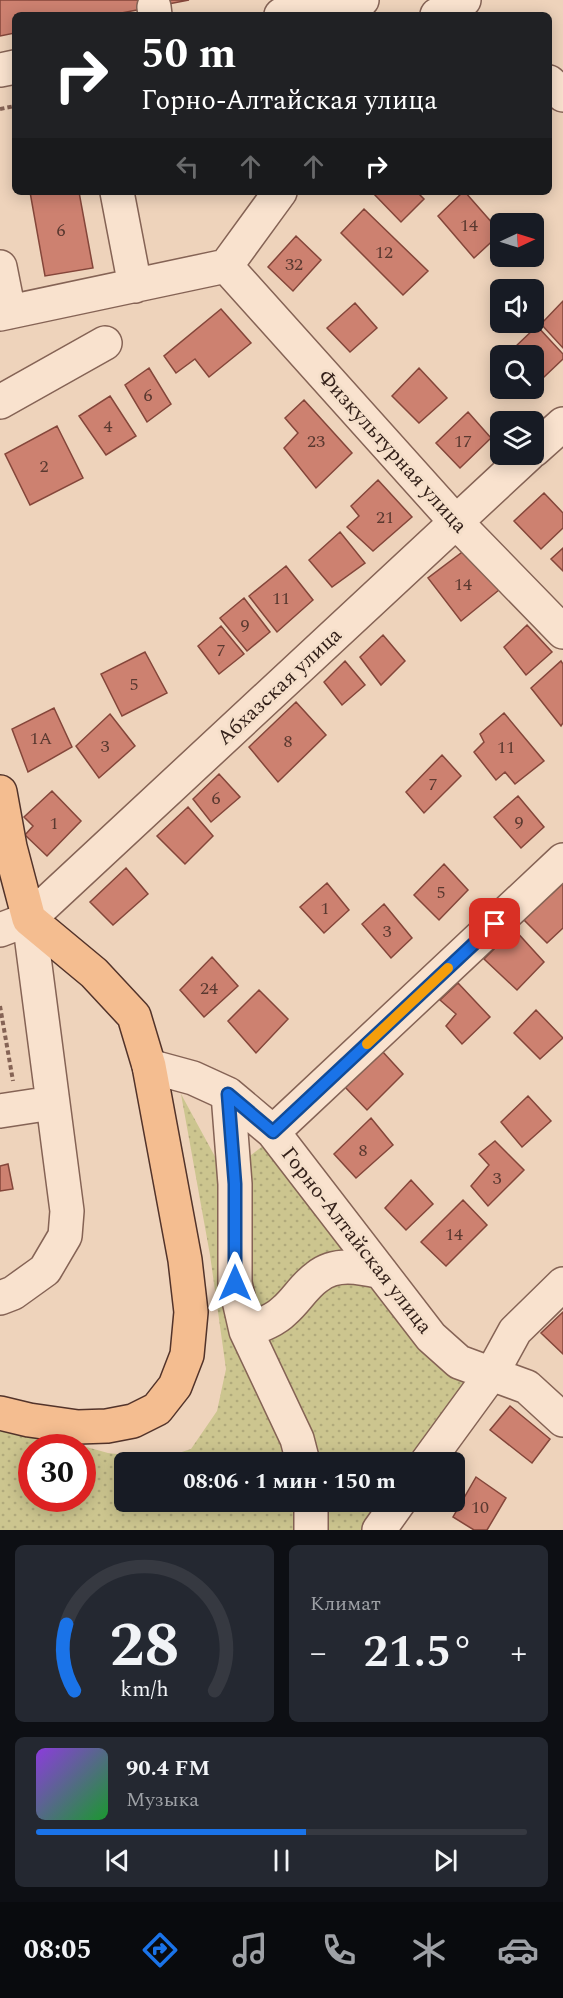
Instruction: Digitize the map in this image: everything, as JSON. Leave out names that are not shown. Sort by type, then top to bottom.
[{"type":"main road","points":[[0,792],[10,847],[14,924],[94,973],[134,1016],[149,1066],[185,1260],[191,1312],[188,1355],[175,1386],[157,1409],[133,1421],[106,1426],[78,1427],[0,1413]]},
{"type":"street","points":[[297,12],[362,0]]},
{"type":"street","points":[[552,85],[563,95]]},
{"type":"street","points":[[118,195],[135,286]]},
{"type":"street","points":[[0,267],[4,313],[226,266],[259,207],[276,195]]},
{"type":"street","name":"Физкультурная улица","points":[[226,266],[456,522],[563,632]]},
{"type":"street","points":[[0,402],[105,343]]},
{"type":"street","points":[[544,441],[563,424]]},
{"type":"street","name":"Абхазская улица","points":[[14,924],[517,465]]},
{"type":"street","points":[[273,1132],[563,860]]},
{"type":"street","points":[[0,1298],[13,1293],[45,1270],[65,1236],[67,1211],[52,1102],[14,924]]},
{"type":"street","name":"Горно-Алтайская улица","points":[[149,1066],[193,1078],[228,1094],[273,1132],[431,1337],[459,1362],[527,1387],[563,1420]]},
{"type":"street","points":[[228,1094],[235,1184],[235,1283],[246,1331],[297,1439],[300,1452]]},
{"type":"street","points":[[9,1109],[52,1102]]},
{"type":"street","points":[[246,1331],[268,1322],[283,1312],[318,1276],[335,1268],[357,1267],[381,1272]]},
{"type":"street","points":[[435,1452],[492,1373],[515,1331],[563,1284]]},
{"type":"street","points":[[311,1512],[311,1530]]},
{"type":"street","points":[[379,1530],[392,1512]]},
{"type":"path","points":[[0,1006],[9,1109]]},
{"type":"shaded area","points":[[181,1094],[225,1175],[268,1142],[443,1363],[468,1387],[433,1452],[182,1452],[191,1449],[217,1411],[226,1369],[210,1255]]},
{"type":"shaded area","points":[[0,1423],[40,1434],[18,1434],[18,1512],[96,1512],[96,1450],[114,1454],[114,1512],[402,1512],[392,1530],[0,1530]]},
{"type":"building","points":[[0,0],[189,0],[127,12],[12,12],[12,34],[0,36]]},
{"type":"building","points":[[31,195],[80,195],[93,268],[45,276]]},
{"type":"building","points":[[375,195],[420,195],[424,199],[401,222]]},
{"type":"building","points":[[460,195],[468,195],[490,220],[490,243],[474,258],[438,216]]},
{"type":"building","points":[[364,209],[428,271],[403,295],[341,233]]},
{"type":"building","points":[[296,236],[321,260],[293,291],[268,267]]},
{"type":"building","points":[[563,301],[563,348],[544,327],[544,321]]},
{"type":"building","points":[[355,303],[377,328],[350,352],[327,328]]},
{"type":"building","points":[[221,309],[251,343],[209,377],[195,359],[176,373],[164,356]]},
{"type":"building","points":[[530,333],[544,333],[563,354],[563,359],[544,377],[544,345],[517,345]]},
{"type":"building","points":[[149,368],[171,404],[147,422],[125,385]]},
{"type":"building","points":[[419,368],[447,398],[419,423],[392,396]]},
{"type":"building","points":[[110,396],[136,436],[106,455],[79,416]]},
{"type":"building","points":[[304,400],[352,453],[316,488],[284,448],[298,433],[285,418]]},
{"type":"building","points":[[468,412],[490,437],[460,468],[436,443]]},
{"type":"building","points":[[57,426],[83,478],[30,505],[5,454]]},
{"type":"building","points":[[378,480],[412,517],[373,551],[347,527],[359,516],[351,506]]},
{"type":"building","points":[[544,493],[563,513],[563,528],[541,549],[514,521]]},
{"type":"building","points":[[340,532],[365,563],[332,587],[309,560]]},
{"type":"building","points":[[563,548],[563,571],[551,559]]},
{"type":"building","points":[[465,550],[499,590],[461,621],[428,578]]},
{"type":"building","points":[[286,566],[313,600],[277,632],[249,596]]},
{"type":"building","points":[[244,598],[270,632],[247,651],[220,618]]},
{"type":"building","points":[[527,625],[552,652],[526,675],[504,647]]},
{"type":"building","points":[[221,626],[244,654],[219,674],[198,646]]},
{"type":"building","points":[[383,635],[405,661],[381,685],[360,657]]},
{"type":"building","points":[[145,652],[167,693],[122,716],[101,674]]},
{"type":"building","points":[[345,661],[365,685],[342,705],[324,682]]},
{"type":"building","points":[[561,661],[563,664],[563,723],[561,726],[531,688]]},
{"type":"building","points":[[296,702],[326,735],[278,782],[249,747]]},
{"type":"building","points":[[54,708],[72,747],[28,772],[12,729]]},
{"type":"building","points":[[504,713],[544,761],[515,784],[505,772],[496,780],[474,752],[484,742],[480,734]]},
{"type":"building","points":[[110,714],[135,746],[99,778],[76,746]]},
{"type":"building","points":[[442,755],[461,776],[424,813],[406,792]]},
{"type":"building","points":[[219,774],[240,797],[211,822],[193,799]]},
{"type":"building","points":[[52,791],[81,821],[47,856],[25,835],[33,826],[24,817]]},
{"type":"building","points":[[518,796],[544,827],[521,848],[494,817]]},
{"type":"building","points":[[188,807],[213,836],[185,864],[157,836]]},
{"type":"building","points":[[444,864],[468,890],[439,920],[414,895]]},
{"type":"building","points":[[126,868],[148,894],[113,925],[90,902]]},
{"type":"building","points":[[563,880],[563,928],[547,943],[521,917]]},
{"type":"building","points":[[327,883],[349,910],[324,933],[300,907]]},
{"type":"building","points":[[384,904],[412,938],[391,958],[362,924]]},
{"type":"building","points":[[514,929],[544,962],[517,990],[484,959]]},
{"type":"building","points":[[212,957],[238,986],[204,1017],[180,990]]},
{"type":"building","points":[[458,983],[490,1017],[462,1044],[446,1026],[456,1014],[440,1000]]},
{"type":"building","points":[[259,990],[288,1019],[256,1053],[228,1021]]},
{"type":"building","points":[[536,1010],[563,1038],[540,1059],[514,1033]]},
{"type":"building","points":[[382,1051],[403,1074],[367,1110],[344,1086]]},
{"type":"building","points":[[528,1096],[551,1121],[522,1147],[501,1122]]},
{"type":"building","points":[[371,1118],[393,1145],[356,1178],[334,1154]]},
{"type":"building","points":[[495,1141],[524,1170],[488,1206],[471,1186],[489,1165],[479,1154]]},
{"type":"building","points":[[8,1164],[13,1189],[0,1191],[0,1166]]},
{"type":"building","points":[[411,1180],[433,1204],[406,1230],[385,1208]]},
{"type":"building","points":[[463,1200],[487,1225],[446,1266],[421,1242]]},
{"type":"building","points":[[563,1312],[563,1354],[541,1333]]},
{"type":"building","points":[[510,1406],[550,1439],[532,1463],[490,1430]]},
{"type":"building","points":[[476,1477],[506,1498],[487,1530],[474,1530],[453,1517],[456,1512],[465,1512],[465,1496]]},
{"type":"slow traffic","points":[[367,1044],[448,968]]},
{"type":"route","points":[[235,1283],[235,1184],[228,1094],[273,1132],[495,924]]}]
